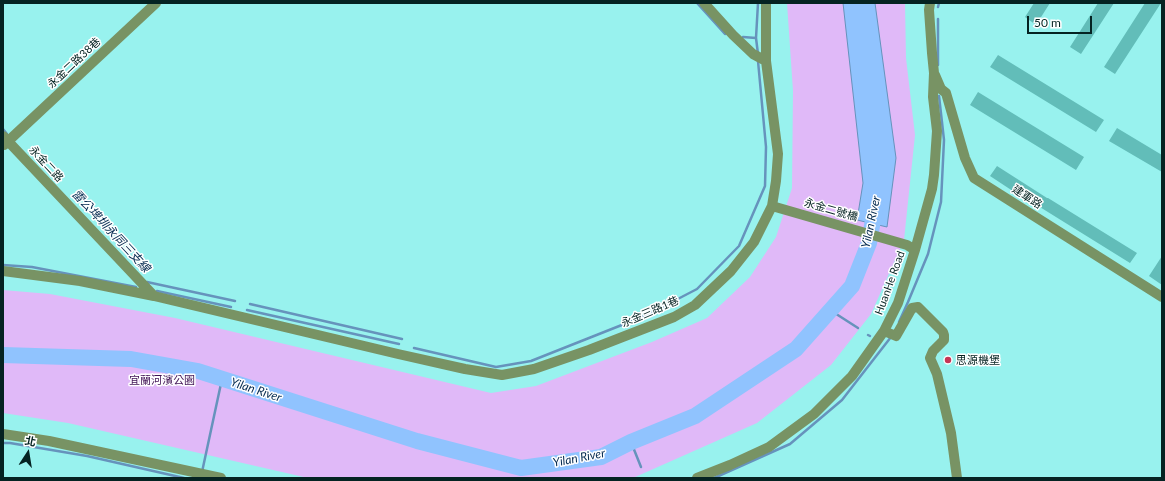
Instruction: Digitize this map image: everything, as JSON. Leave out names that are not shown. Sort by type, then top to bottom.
[{"type":"street","name":"永金二路38巷","points":[[5,141],[156,3]]},
{"type":"street","points":[[704,3],[733,35],[753,54],[766,61]]},
{"type":"street","name":"永金三路1巷","points":[[3,271],[80,281],[154,296],[398,354],[465,369],[502,375],[534,369],[589,350],[674,317],[695,305],[731,271],[754,242],[772,206],[778,154],[766,61],[766,3]]},
{"type":"street","name":"HuanHe Road","points":[[697,478],[769,447],[814,414],[852,376],[884,331],[898,303],[911,247],[932,189],[936,164],[937,131],[933,96],[934,73],[929,10],[930,3]]},
{"type":"street","name":"建軍路","points":[[934,73],[941,89],[946,93],[966,158],[974,178],[1162,297]]},
{"type":"street","name":"永金二路","points":[[5,141],[154,296]]},
{"type":"street","name":"永金二號橋","points":[[772,206],[911,247]]},
{"type":"street","points":[[884,331],[896,336],[912,308],[918,307],[943,332],[944,340],[933,351],[930,358],[937,374],[951,433],[957,478]]},
{"type":"street","points":[[3,434],[49,441],[221,478]]},
{"type":"green space","name":"宜蘭河濱公園","points":[[787,3],[905,3],[906,58],[915,135],[904,240],[871,314],[831,365],[757,423],[633,478],[308,478],[68,423],[3,413],[3,290],[50,294],[175,318],[491,393],[536,386],[652,342],[707,318],[750,277],[776,237],[792,188],[793,91]]},
{"type":"water","points":[[843,3],[875,3],[896,158],[887,227],[857,220],[863,183]]},
{"type":"building","points":[[1034,3],[1050,3],[1036,25],[1025,17]]},
{"type":"building","points":[[1098,3],[1114,3],[1081,54],[1070,47]]},
{"type":"building","points":[[1145,3],[1161,3],[1115,74],[1104,67]]},
{"type":"building","points":[[998,55],[1104,120],[1096,132],[990,67]]},
{"type":"building","points":[[978,92],[1084,157],[1076,170],[970,105]]},
{"type":"building","points":[[1117,128],[1162,155],[1162,172],[1109,141]]},
{"type":"building","points":[[997,166],[1137,253],[1130,263],[1035,204],[1034,205],[990,176]]},
{"type":"building","points":[[1162,256],[1162,285],[1149,276]]},
{"type":"waterway","points":[[697,3],[725,34]]},
{"type":"waterway","points":[[758,3],[756,38],[758,54]]},
{"type":"waterway","points":[[938,7],[939,3]]},
{"type":"waterway","points":[[938,19],[938,65]]},
{"type":"waterway","points":[[743,37],[756,38]]},
{"type":"waterway","points":[[414,348],[496,367],[531,361],[647,315],[697,289],[739,246],[765,186],[766,147],[758,61]]},
{"type":"waterway","points":[[899,322],[928,254],[941,202],[944,140],[939,96]]},
{"type":"waterway","name":"雷公埤圳永同三支線","points":[[3,129],[7,134]]},
{"type":"waterway","name":"Yilan River","points":[[3,355],[131,359],[198,371],[417,441],[521,468],[601,457],[631,442],[695,416],[796,349],[852,286],[869,243],[876,203]]},
{"type":"waterway","points":[[3,265],[32,267],[136,287]]},
{"type":"waterway","name":"雷公埤圳永同三支線","points":[[147,282],[235,301]]},
{"type":"waterway","points":[[157,291],[231,307]]},
{"type":"waterway","name":"雷公埤圳永同三支線","points":[[250,304],[402,339]]},
{"type":"waterway","points":[[247,310],[399,344]]},
{"type":"waterway","points":[[830,310],[858,328]]},
{"type":"waterway","points":[[714,478],[790,444],[842,400],[891,337]]},
{"type":"waterway","points":[[202,472],[222,379]]},
{"type":"waterway","points":[[631,442],[641,467]]},
{"type":"waterway","points":[[3,443],[87,456],[184,478]]},
{"type":"place","name":"思源機堡","points":[[948,360]]}]
